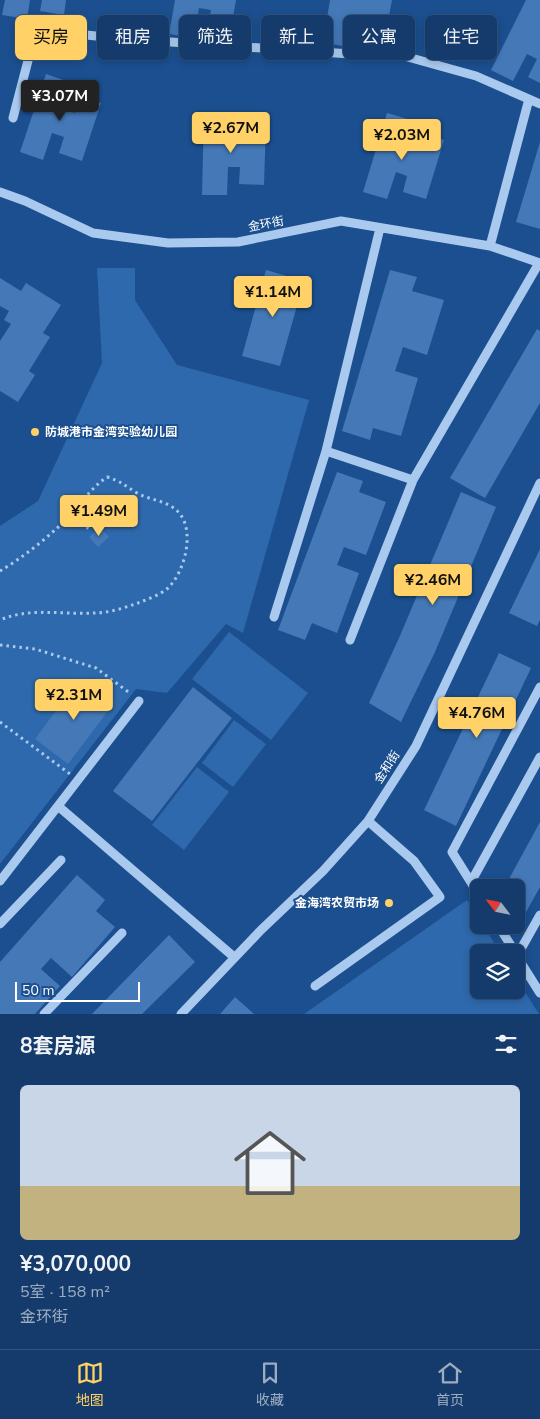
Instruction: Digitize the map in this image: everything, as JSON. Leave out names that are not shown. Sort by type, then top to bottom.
[{"type":"street","points":[[13,118],[36,30],[126,39],[351,54],[397,54],[476,76],[540,104]]},
{"type":"street","points":[[490,246],[528,99]]},
{"type":"street","name":"金环街","points":[[0,192],[25,201],[93,233],[168,244],[238,242],[341,221],[490,246],[540,263]]},
{"type":"street","points":[[274,617],[326,452],[380,228]]},
{"type":"street","points":[[350,640],[412,480],[540,263]]},
{"type":"street","points":[[326,452],[412,480]]},
{"type":"street","name":"金和街","points":[[181,1014],[234,958],[323,871],[368,821],[416,746],[540,483]]},
{"type":"street","points":[[470,880],[452,852],[540,687]]},
{"type":"street","points":[[0,881],[139,701]]},
{"type":"street","points":[[473,879],[540,757]]},
{"type":"street","points":[[58,806],[234,958]]},
{"type":"street","points":[[315,986],[440,896],[414,861],[368,821]]},
{"type":"street","points":[[0,924],[61,860]]},
{"type":"street","points":[[523,944],[540,915]]},
{"type":"street","points":[[44,1014],[122,933]]},
{"type":"street","points":[[525,969],[540,993]]},
{"type":"path","points":[[0,571],[16,562],[72,514],[94,486],[107,477],[121,481],[137,493],[169,505],[181,515],[186,532],[186,556],[179,575],[168,588],[151,598],[123,608],[95,614],[37,612],[9,616],[0,620]]},
{"type":"path","points":[[72,514],[91,531]]},
{"type":"path","points":[[0,645],[35,649],[96,668],[139,701]]},
{"type":"path","points":[[0,722],[78,780]]},
{"type":"shaded area","points":[[97,268],[135,268],[135,300],[177,365],[309,400],[243,633],[226,624],[167,693],[136,689],[0,864],[0,526],[38,501],[102,363]]},
{"type":"shaded area","points":[[229,632],[308,693],[271,740],[192,679]]},
{"type":"shaded area","points":[[234,720],[266,744],[233,787],[202,763]]},
{"type":"shaded area","points":[[197,767],[229,792],[184,850],[152,825]]},
{"type":"shaded area","points":[[467,900],[470,905],[470,934],[489,934],[495,944],[470,944],[470,999],[525,999],[525,992],[539,1014],[304,1014]]},
{"type":"building","points":[[5,0],[30,0],[28,15],[15,15],[15,17],[2,15]]},
{"type":"building","points":[[42,0],[66,0],[64,15],[40,11]]},
{"type":"building","points":[[175,0],[236,0],[233,15],[210,15],[211,10],[199,8],[198,15],[179,15],[179,36],[169,34]]},
{"type":"building","points":[[330,0],[392,0],[389,15],[343,15],[343,46],[333,44],[333,15],[328,15]]},
{"type":"building","points":[[526,0],[540,0],[540,83],[528,77],[537,59],[527,54],[513,81],[491,70]]},
{"type":"building","points":[[46,74],[69,82],[60,108],[75,113],[80,96],[101,103],[82,161],[59,153],[64,137],[52,133],[43,160],[20,152]]},
{"type":"building","points":[[204,112],[229,112],[228,140],[243,141],[244,123],[266,123],[264,185],[239,184],[240,167],[228,167],[227,195],[202,195]]},
{"type":"building","points":[[387,113],[411,120],[403,147],[417,151],[422,134],[444,140],[426,199],[403,192],[407,176],[396,172],[387,199],[363,192]]},
{"type":"building","points":[[540,142],[540,229],[516,222]]},
{"type":"building","points":[[266,270],[304,281],[280,366],[242,356]]},
{"type":"building","points":[[390,270],[417,277],[412,291],[444,300],[427,355],[403,347],[395,371],[418,378],[401,436],[373,428],[370,440],[342,431]]},
{"type":"building","points":[[0,278],[21,291],[26,283],[61,305],[43,333],[50,337],[29,371],[35,375],[18,402],[0,391],[0,341],[11,324],[4,320],[9,311],[0,306]]},
{"type":"building","points":[[537,329],[540,331],[540,403],[485,498],[450,478]]},
{"type":"building","points":[[337,472],[363,481],[359,492],[386,502],[366,555],[344,547],[337,565],[359,573],[337,633],[312,623],[305,640],[278,630]]},
{"type":"building","points":[[461,492],[496,507],[435,652],[401,722],[369,703],[399,638]]},
{"type":"building","points":[[100,527],[109,537],[98,547],[89,537]]},
{"type":"building","points":[[540,549],[540,620],[537,626],[509,613]]},
{"type":"building","points":[[499,653],[531,668],[456,826],[424,810]]},
{"type":"building","points":[[80,678],[114,703],[68,764],[35,739]]},
{"type":"building","points":[[193,687],[232,718],[152,821],[113,791]]},
{"type":"building","points":[[540,822],[540,887],[525,914],[525,879],[509,879]]},
{"type":"building","points":[[77,875],[105,900],[96,911],[115,927],[72,977],[51,958],[41,969],[60,986],[35,1014],[0,1014],[0,962]]},
{"type":"building","points":[[169,935],[195,962],[142,1014],[92,1014]]},
{"type":"building","points":[[235,997],[254,1014],[220,1014]]},
{"type":"place","name":"防城港市金湾实验幼儿园","points":[[35,432]]},
{"type":"place","name":"金海湾农贸市场","points":[[389,903]]}]
